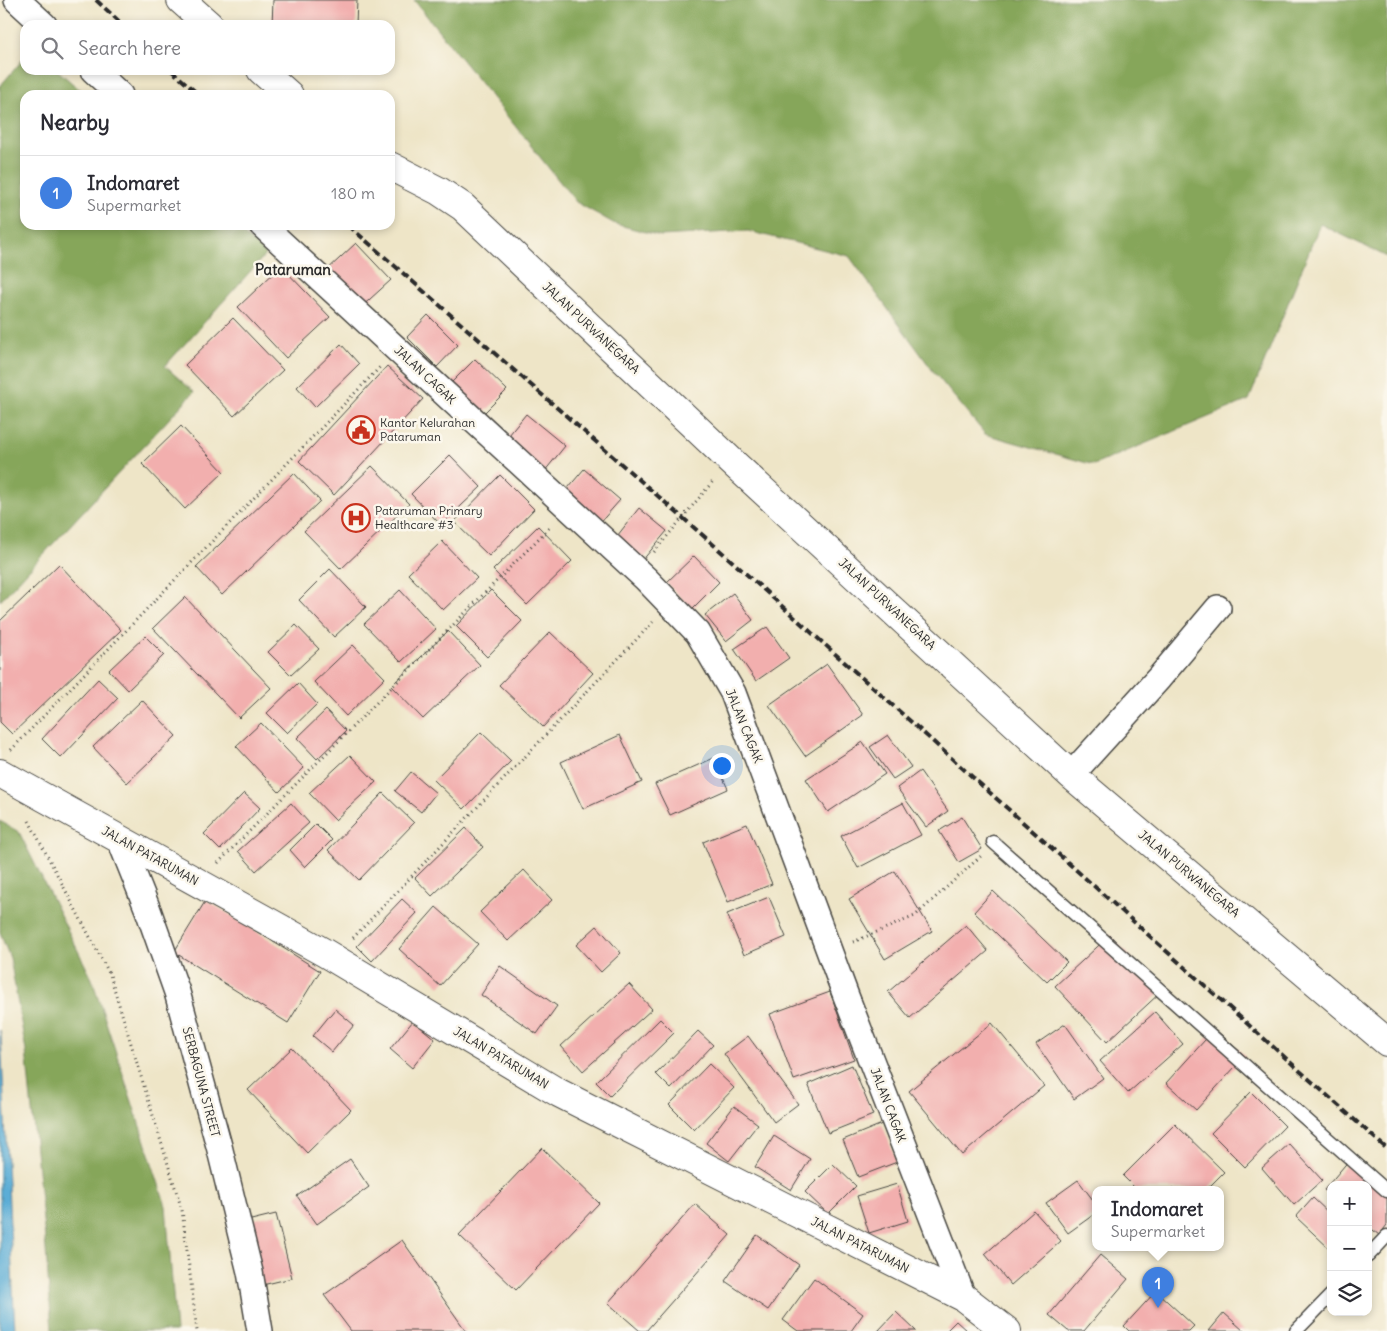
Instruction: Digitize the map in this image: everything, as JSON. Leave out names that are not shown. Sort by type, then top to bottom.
[{"type":"street","points":[[16,0],[38,20]]},
{"type":"street","points":[[181,0],[203,20]]},
{"type":"street","points":[[98,75],[115,90]]},
{"type":"street","points":[[266,75],[283,90]]},
{"type":"street","name":"JALAN PURWANEGARA","points":[[395,169],[439,191],[463,208],[731,461],[1071,775],[1387,1042]]},
{"type":"street","name":"JALAN CAGAK","points":[[267,230],[638,572],[698,633],[733,693],[830,952],[963,1297]]},
{"type":"street","points":[[1071,775],[1159,678],[1218,608]]},
{"type":"street","name":"JALAN PATARUMAN","points":[[3,763],[120,840],[333,958],[558,1093],[963,1297],[1007,1331]]},
{"type":"street","name":"SERBAGUNA STREET","points":[[120,840],[148,910],[177,992],[250,1272],[260,1331]]},
{"type":"lane","points":[[993,842],[1387,1191]]},
{"type":"lane","points":[[1372,1252],[1387,1236]]},
{"type":"lane","points":[[1296,1331],[1327,1299]]},
{"type":"path","points":[[3,763],[397,349]]},
{"type":"path","points":[[638,572],[731,461]]},
{"type":"path","points":[[198,883],[569,508]]},
{"type":"path","points":[[333,958],[670,604]]},
{"type":"path","points":[[29,820],[110,975],[182,1210],[197,1331]]},
{"type":"path","points":[[830,952],[915,916],[985,852],[993,842]]},
{"type":"green space","points":[[414,0],[1387,0],[1387,257],[1320,224],[1249,400],[1094,465],[985,434],[933,371],[849,256],[748,231],[661,236],[615,224],[576,202]]},
{"type":"green space","points":[[20,63],[20,75],[63,75],[80,90],[20,90],[20,230],[239,230],[266,254],[165,366],[194,392],[0,601],[0,86]]},
{"type":"green space","points":[[0,821],[19,832],[92,979],[166,1206],[176,1331],[52,1331],[46,1250],[26,1051],[10,958],[0,933]]},
{"type":"water","points":[[0,1030],[1,1034],[15,1331],[0,1331]]},
{"type":"building","points":[[273,0],[357,0],[356,20],[272,20]]},
{"type":"building","points":[[356,243],[391,280],[359,309],[325,272]]},
{"type":"building","points":[[281,266],[330,317],[286,358],[238,307]]},
{"type":"building","points":[[428,315],[458,345],[437,367],[407,337]]},
{"type":"building","points":[[233,318],[283,370],[234,416],[185,365]]},
{"type":"building","points":[[341,344],[359,364],[315,407],[297,387]]},
{"type":"building","points":[[475,359],[507,390],[480,417],[448,386]]},
{"type":"building","name":"Kantor Kelurahan Pataruman","points":[[387,366],[423,399],[334,495],[299,461]]},
{"type":"building","points":[[526,414],[565,446],[544,472],[505,440]]},
{"type":"building","points":[[181,426],[224,472],[185,509],[142,464]]},
{"type":"building","points":[[450,455],[481,487],[441,525],[411,494]]},
{"type":"building","name":"Pataruman Primary Healthcare #3","points":[[372,466],[409,504],[341,569],[304,531]]},
{"type":"building","points":[[584,469],[620,500],[598,525],[563,494]]},
{"type":"building","points":[[294,473],[320,501],[222,595],[196,567]]},
{"type":"building","points":[[500,475],[534,509],[489,556],[454,522]]},
{"type":"building","points":[[639,508],[667,531],[641,562],[614,540]]},
{"type":"building","points":[[538,526],[572,561],[527,605],[493,570]]},
{"type":"building","points":[[442,541],[477,578],[443,610],[408,574]]},
{"type":"building","points":[[694,556],[719,582],[692,609],[666,583]]},
{"type":"building","points":[[59,564],[121,630],[12,734],[0,722],[0,621]]},
{"type":"building","points":[[330,569],[366,607],[334,637],[299,600]]},
{"type":"building","points":[[400,590],[436,629],[401,662],[364,624]]},
{"type":"building","points":[[491,590],[522,621],[487,657],[456,626]]},
{"type":"building","points":[[733,593],[753,620],[726,641],[705,615]]},
{"type":"building","points":[[185,597],[271,688],[239,718],[153,628]]},
{"type":"building","points":[[296,625],[319,649],[291,675],[268,652]]},
{"type":"building","points":[[767,627],[789,658],[756,681],[734,649]]},
{"type":"building","points":[[448,631],[480,665],[423,719],[391,686]]},
{"type":"building","points":[[550,632],[593,673],[543,727],[499,685]]},
{"type":"building","points":[[145,636],[164,655],[128,690],[109,670]]},
{"type":"building","points":[[353,645],[385,678],[346,716],[314,682]]},
{"type":"building","points":[[827,664],[863,715],[805,756],[769,705]]},
{"type":"building","points":[[98,679],[118,698],[61,758],[42,739]]},
{"type":"building","points":[[298,683],[317,704],[287,733],[267,713]]},
{"type":"building","points":[[142,700],[176,736],[127,783],[93,747]]},
{"type":"building","points":[[326,710],[346,731],[317,759],[297,738]]},
{"type":"building","points":[[261,723],[304,768],[279,792],[236,746]]},
{"type":"building","points":[[481,732],[511,761],[464,809],[434,780]]},
{"type":"building","points":[[620,735],[642,782],[583,809],[561,762]]},
{"type":"building","points":[[888,735],[911,767],[893,779],[870,747]]},
{"type":"building","points":[[863,742],[885,774],[828,812],[806,779]]},
{"type":"building","points":[[350,755],[376,782],[335,820],[309,793]]},
{"type":"building","points":[[714,758],[728,789],[670,815],[655,784]]},
{"type":"building","points":[[920,771],[948,811],[926,827],[897,788]]},
{"type":"building","points":[[411,772],[436,793],[421,812],[395,791]]},
{"type":"building","points":[[244,793],[260,808],[220,850],[204,834]]},
{"type":"building","points":[[383,793],[414,823],[359,880],[328,850]]},
{"type":"building","points":[[291,803],[309,823],[256,871],[238,851]]},
{"type":"building","points":[[903,803],[921,835],[858,868],[841,836]]},
{"type":"building","points":[[962,817],[982,849],[959,862],[939,831]]},
{"type":"building","points":[[316,824],[332,840],[305,867],[290,850]]},
{"type":"building","points":[[747,824],[772,884],[728,902],[703,842]]},
{"type":"building","points":[[466,828],[483,847],[432,896],[415,878]]},
{"type":"building","points":[[524,870],[552,900],[508,941],[480,912]]},
{"type":"building","points":[[895,871],[932,931],[885,959],[849,899]]},
{"type":"building","points":[[993,891],[1067,962],[1047,982],[974,912]]},
{"type":"building","points":[[769,897],[786,937],[744,955],[727,914]]},
{"type":"building","points":[[402,899],[417,913],[372,961],[357,946]]},
{"type":"building","points":[[206,900],[320,971],[288,1023],[174,952]]},
{"type":"building","points":[[436,907],[478,944],[440,986],[399,949]]},
{"type":"building","points":[[966,925],[988,951],[910,1018],[888,992]]},
{"type":"building","points":[[597,926],[621,953],[601,972],[576,945]]},
{"type":"building","points":[[1110,935],[1162,991],[1107,1042],[1055,986]]},
{"type":"building","points":[[500,966],[557,1006],[537,1034],[481,995]]},
{"type":"building","points":[[629,984],[652,1009],[583,1071],[561,1046]]},
{"type":"building","points":[[830,992],[854,1059],[794,1080],[770,1014]]},
{"type":"building","points":[[335,1009],[354,1025],[332,1052],[313,1036]]},
{"type":"building","points":[[1155,1012],[1183,1044],[1128,1093],[1100,1061]]},
{"type":"building","points":[[660,1019],[674,1033],[610,1096],[596,1082]]},
{"type":"building","points":[[413,1021],[435,1039],[412,1068],[390,1049]]},
{"type":"building","points":[[992,1023],[1044,1086],[962,1155],[909,1091]]},
{"type":"building","points":[[1065,1024],[1103,1078],[1074,1099],[1036,1044]]},
{"type":"building","points":[[1215,1029],[1245,1056],[1196,1110],[1166,1083]]},
{"type":"building","points":[[698,1031],[713,1045],[671,1089],[656,1074]]},
{"type":"building","points":[[748,1036],[798,1104],[774,1122],[724,1054]]},
{"type":"building","points":[[292,1048],[351,1110],[307,1153],[248,1090]]},
{"type":"building","points":[[709,1064],[734,1088],[694,1130],[669,1105]]},
{"type":"building","points":[[852,1065],[873,1115],[828,1133],[808,1084]]},
{"type":"building","points":[[1251,1092],[1285,1126],[1245,1167],[1211,1133]]},
{"type":"building","points":[[734,1106],[758,1124],[729,1161],[706,1143]]},
{"type":"building","points":[[882,1124],[897,1162],[858,1177],[843,1140]]},
{"type":"building","points":[[1175,1124],[1224,1172],[1210,1186],[1133,1186],[1123,1176]]},
{"type":"building","points":[[774,1136],[810,1159],[791,1190],[755,1167]]},
{"type":"building","points":[[1289,1144],[1322,1180],[1294,1205],[1262,1168]]},
{"type":"building","points":[[542,1148],[599,1203],[516,1290],[459,1235]]},
{"type":"building","points":[[350,1159],[369,1187],[317,1224],[297,1196]]},
{"type":"building","points":[[1350,1159],[1387,1189],[1387,1225],[1379,1235],[1372,1229],[1372,1181],[1332,1181]]},
{"type":"building","points":[[833,1164],[856,1186],[828,1214],[805,1192]]},
{"type":"building","points":[[1078,1180],[1092,1199],[1092,1216],[1068,1233],[1046,1203]]},
{"type":"building","points":[[897,1184],[908,1221],[869,1233],[857,1196]]},
{"type":"building","points":[[1313,1198],[1327,1211],[1327,1246],[1296,1217]]},
{"type":"building","points":[[695,1204],[730,1235],[646,1331],[640,1331],[608,1303]]},
{"type":"building","points":[[1034,1211],[1061,1241],[1011,1285],[985,1254]]},
{"type":"building","points":[[276,1214],[292,1278],[258,1286],[243,1222]]},
{"type":"building","points":[[757,1235],[799,1265],[768,1310],[725,1281]]},
{"type":"building","points":[[402,1240],[466,1331],[351,1331],[324,1295]]},
{"type":"building","points":[[1100,1255],[1128,1279],[1084,1331],[1068,1331],[1049,1315]]},
{"type":"building","points":[[814,1278],[863,1314],[851,1331],[798,1331],[783,1320]]},
{"type":"building","points":[[1156,1291],[1194,1326],[1189,1331],[1129,1331],[1124,1326]]},
{"type":"building","points":[[896,1312],[916,1331],[878,1331]]},
{"type":"building","points":[[1224,1313],[1244,1331],[1209,1331]]},
{"type":"building","points":[[956,1321],[967,1331],[946,1331]]},
{"type":"railway","points":[[96,0],[118,20]]},
{"type":"railway","points":[[177,75],[193,90]]},
{"type":"railway","points":[[354,230],[715,546],[1387,1149]]},
{"type":"place","name":"Kantor Kelurahan Pataruman","points":[[361,430]]},
{"type":"place","name":"Pataruman Primary Healthcare #3","points":[[356,518]]},
{"type":"place","name":"Indomaret","points":[[1158,1308]]},
{"type":"district","name":"Pataruman","points":[[293,270]]}]
